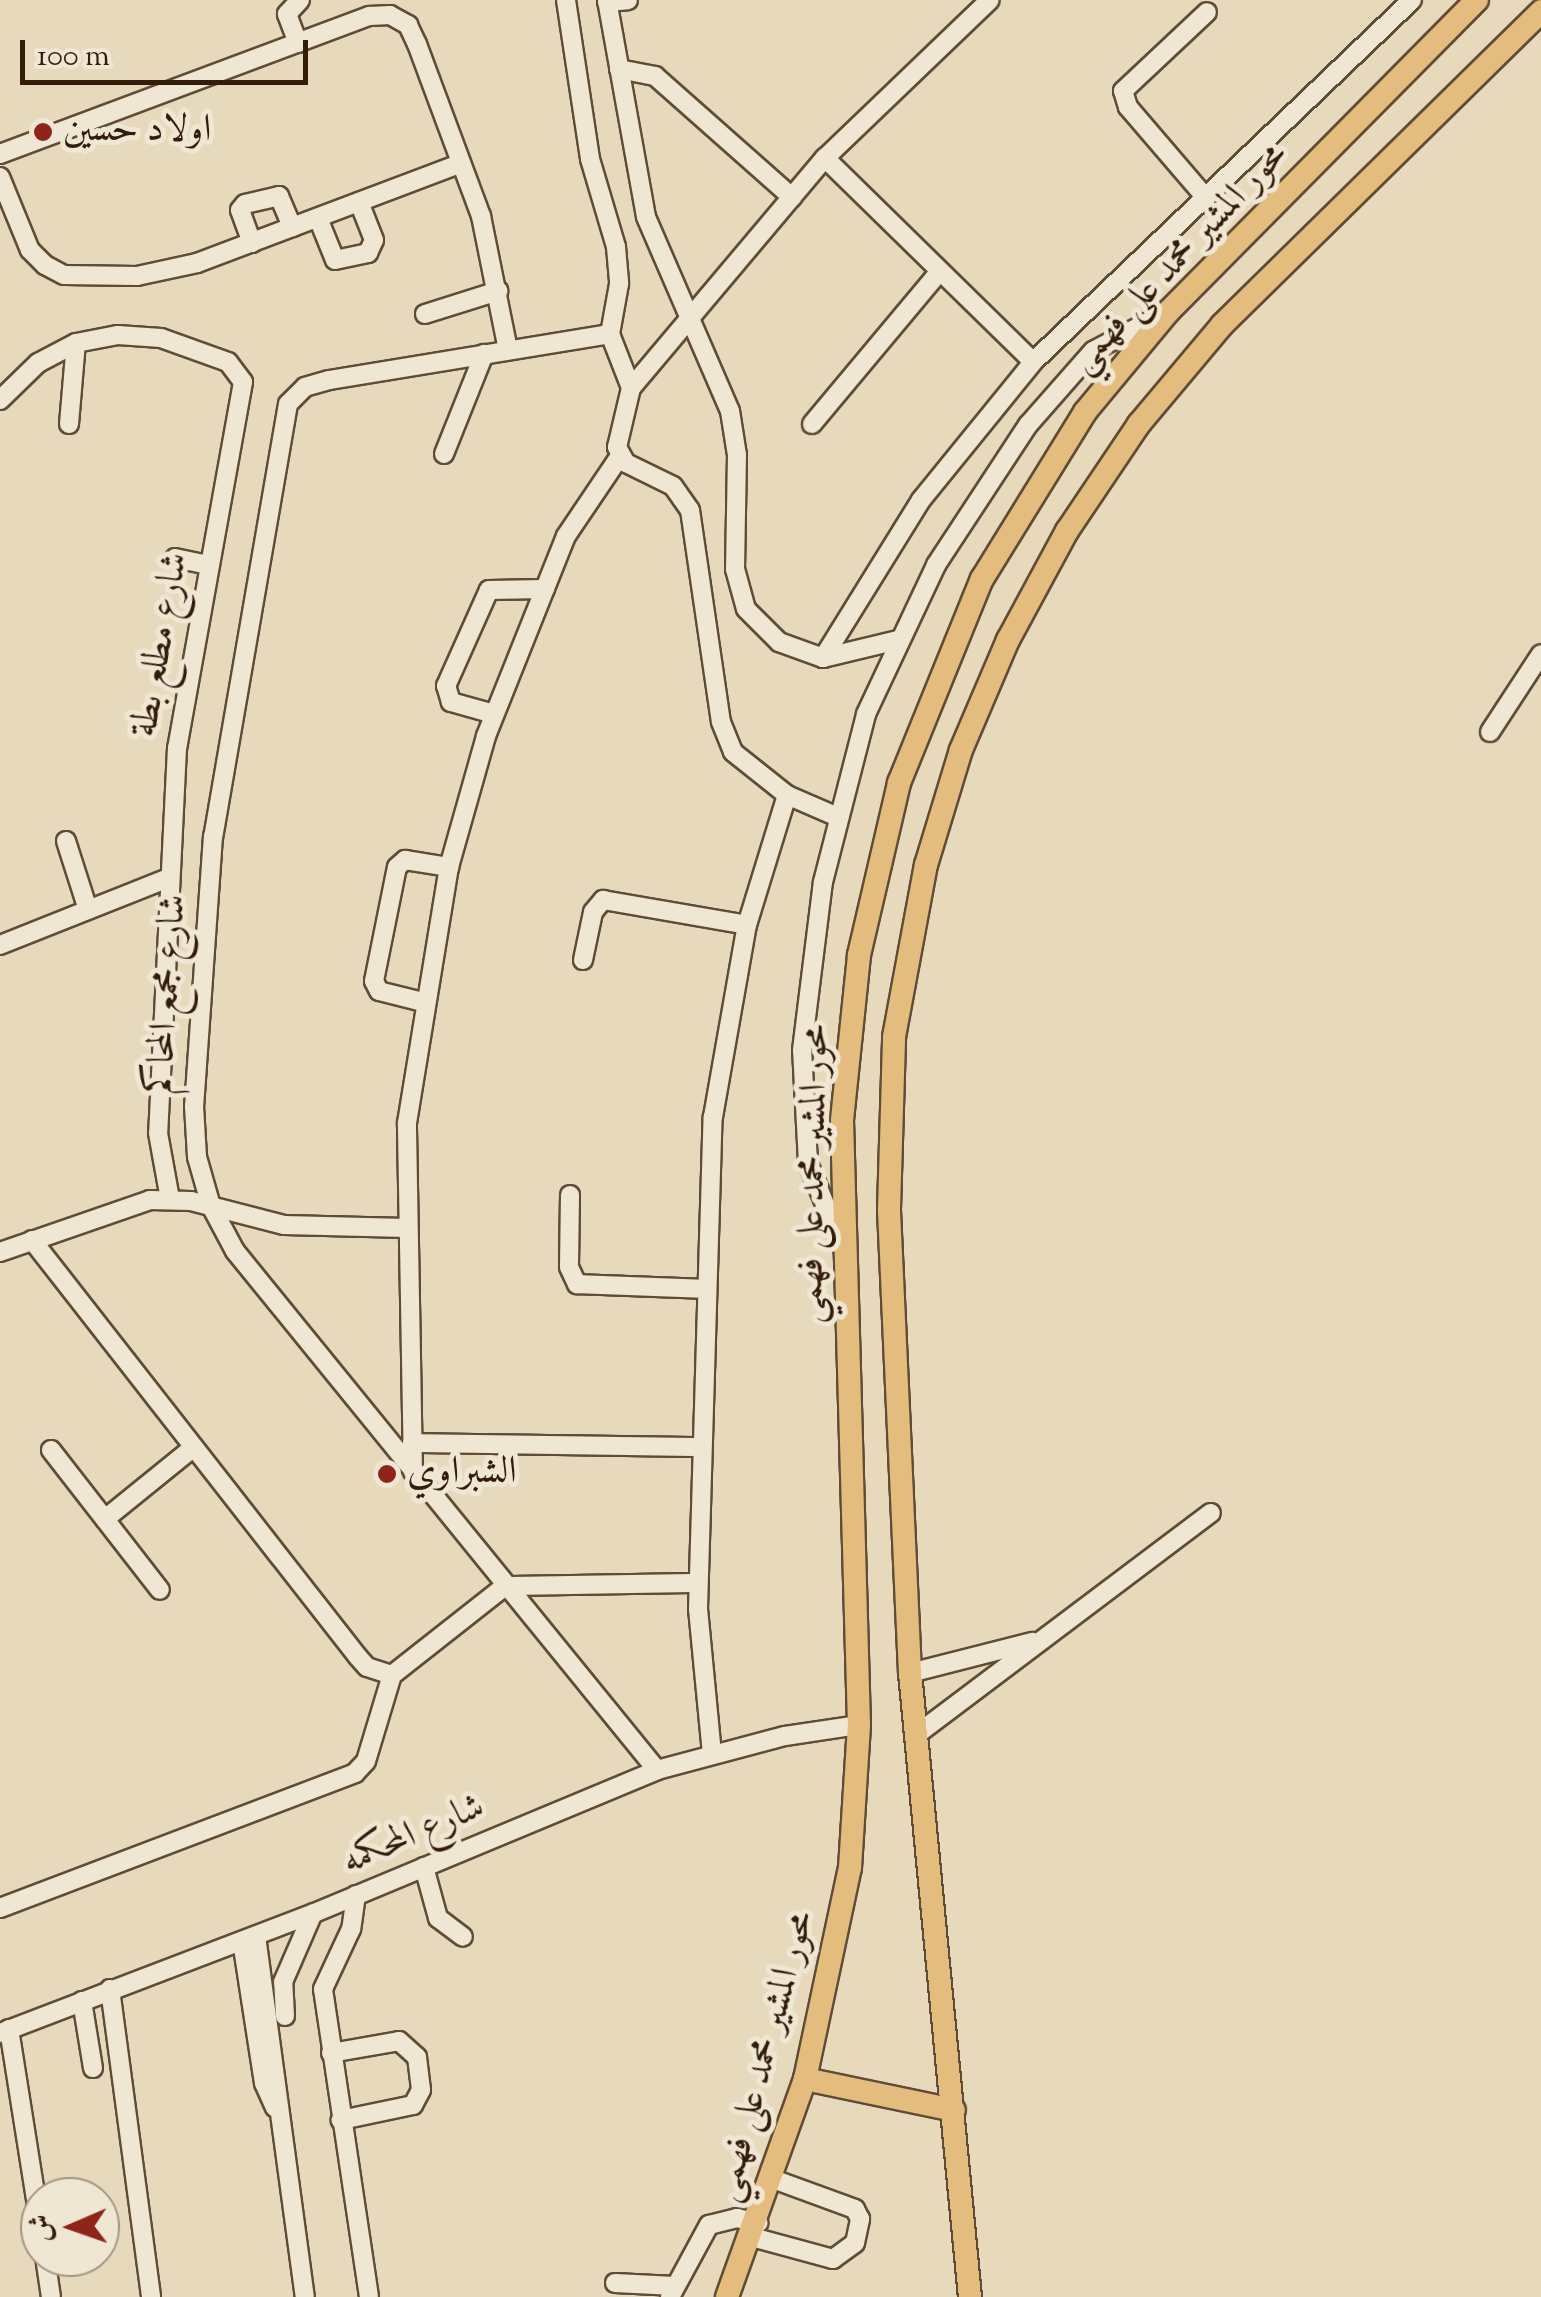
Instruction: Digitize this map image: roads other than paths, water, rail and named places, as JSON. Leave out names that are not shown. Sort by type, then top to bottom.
[{"type":"main road","name":"محور المشير محمد على فهمي","points":[[732,2296],[805,2079],[850,1868],[859,1725],[842,1120],[853,992],[882,842],[918,725],[982,579],[1030,493],[1086,412],[1168,312],[1477,0]]},
{"type":"main road","name":"محور المشير محمد على فهمي","points":[[970,2297],[910,1673],[890,1094],[912,923],[962,750],[1036,587],[1139,424],[1222,325],[1541,11]]},
{"type":"main road","points":[[805,2079],[954,2110]]},
{"type":"street","points":[[298,43],[287,14],[300,0]]},
{"type":"street","points":[[566,0],[590,159],[612,228],[619,284],[610,334],[631,388]]},
{"type":"street","points":[[628,0],[607,1],[646,216],[720,380],[734,433],[737,587],[754,618],[779,642],[823,658],[861,654],[898,640]]},
{"type":"street","points":[[413,1472],[407,1123],[423,1002],[449,868],[494,714],[577,514],[620,456],[618,438],[631,388],[825,158],[990,0]]},
{"type":"street","points":[[823,658],[921,500],[1033,362],[1412,0]]},
{"type":"street","points":[[0,154],[298,43],[367,8],[390,15],[408,25],[461,163],[498,292],[508,350]]},
{"type":"street","points":[[1206,198],[1128,107],[1123,91],[1207,12]]},
{"type":"street","points":[[619,70],[655,76],[792,197]]},
{"type":"street","points":[[825,158],[1033,362]]},
{"type":"street","points":[[0,178],[30,250],[64,275],[168,271],[461,163]]},
{"type":"street","points":[[252,242],[240,210],[258,199],[279,196],[292,227]]},
{"type":"street","points":[[318,218],[336,260],[368,253],[374,240],[359,202]]},
{"type":"street","points":[[612,228],[646,216]]},
{"type":"street","points":[[812,424],[940,271]]},
{"type":"street","points":[[425,314],[498,292]]},
{"type":"street","points":[[846,1254],[816,1190],[801,1107],[806,994],[838,817],[866,714],[898,640],[980,493],[1072,370],[1116,335],[1168,312]]},
{"type":"street","name":"شارع مطلع بطة","points":[[0,400],[38,363],[76,343],[118,334],[161,338],[238,370],[242,396],[176,748],[158,1133],[170,1200]]},
{"type":"street","name":"شارع مجمع المحاكم","points":[[610,334],[329,380],[306,386],[288,404],[207,889],[194,1106],[196,1157],[211,1206],[235,1251],[657,1770]]},
{"type":"street","points":[[69,424],[76,343]]},
{"type":"street","points":[[444,454],[484,354]]},
{"type":"street","points":[[620,456],[680,493],[698,556],[727,740],[748,769],[787,795],[838,817]]},
{"type":"street","points":[[698,556],[734,552]]},
{"type":"street","points":[[175,558],[208,565]]},
{"type":"street","points":[[494,714],[451,702],[446,686],[490,590],[545,589]]},
{"type":"street","points":[[1490,732],[1541,654]]},
{"type":"street","points":[[712,1754],[698,1582],[714,1117],[747,925],[787,795]]},
{"type":"street","points":[[66,842],[88,910]]},
{"type":"street","points":[[423,1002],[378,991],[374,981],[397,867],[405,860],[449,868]]},
{"type":"street","points":[[0,946],[168,878]]},
{"type":"street","points":[[584,960],[593,912],[603,900],[747,925]]},
{"type":"street","points":[[570,1195],[569,1267],[577,1284],[706,1289]]},
{"type":"street","points":[[0,1252],[130,1203],[170,1200],[284,1224],[407,1228]]},
{"type":"street","points":[[32,1240],[367,1667],[392,1675]]},
{"type":"street","points":[[412,1443],[702,1446]]},
{"type":"street","points":[[105,1519],[194,1447]]},
{"type":"street","points":[[51,1450],[160,1590]]},
{"type":"street","points":[[916,1735],[997,1679],[1032,1642],[1210,1513]]},
{"type":"street","points":[[0,1908],[356,1772],[366,1761],[392,1675],[504,1586],[698,1582]]},
{"type":"street","points":[[910,1673],[1032,1642]]},
{"type":"street","name":"شارع المحكمه","points":[[5,2031],[312,1914],[657,1770],[712,1754],[859,1725]]},
{"type":"street","points":[[424,1867],[438,1918],[463,1936]]},
{"type":"street","points":[[356,1895],[352,1929],[325,1978],[331,2054],[369,2297]]},
{"type":"street","points":[[285,2016],[284,1982],[312,1914]]},
{"type":"street","points":[[249,1939],[264,2083],[275,2109],[305,2297]]},
{"type":"street","points":[[106,1991],[122,2149],[134,2185],[151,2297]]},
{"type":"street","points":[[82,2001],[93,2068]]},
{"type":"street","points":[[5,2031],[31,2177]]},
{"type":"street","points":[[331,2054],[399,2041],[417,2057],[421,2090],[413,2105],[341,2120]]},
{"type":"street","points":[[614,2283],[672,2291],[710,2225],[737,2218],[755,2230],[833,2258],[855,2243],[860,2218],[854,2209],[772,2179]]},
{"type":"place","name":"اولاد حسين","points":[[43,132]]},
{"type":"place","name":"الشبراوي","points":[[387,1474]]}]
